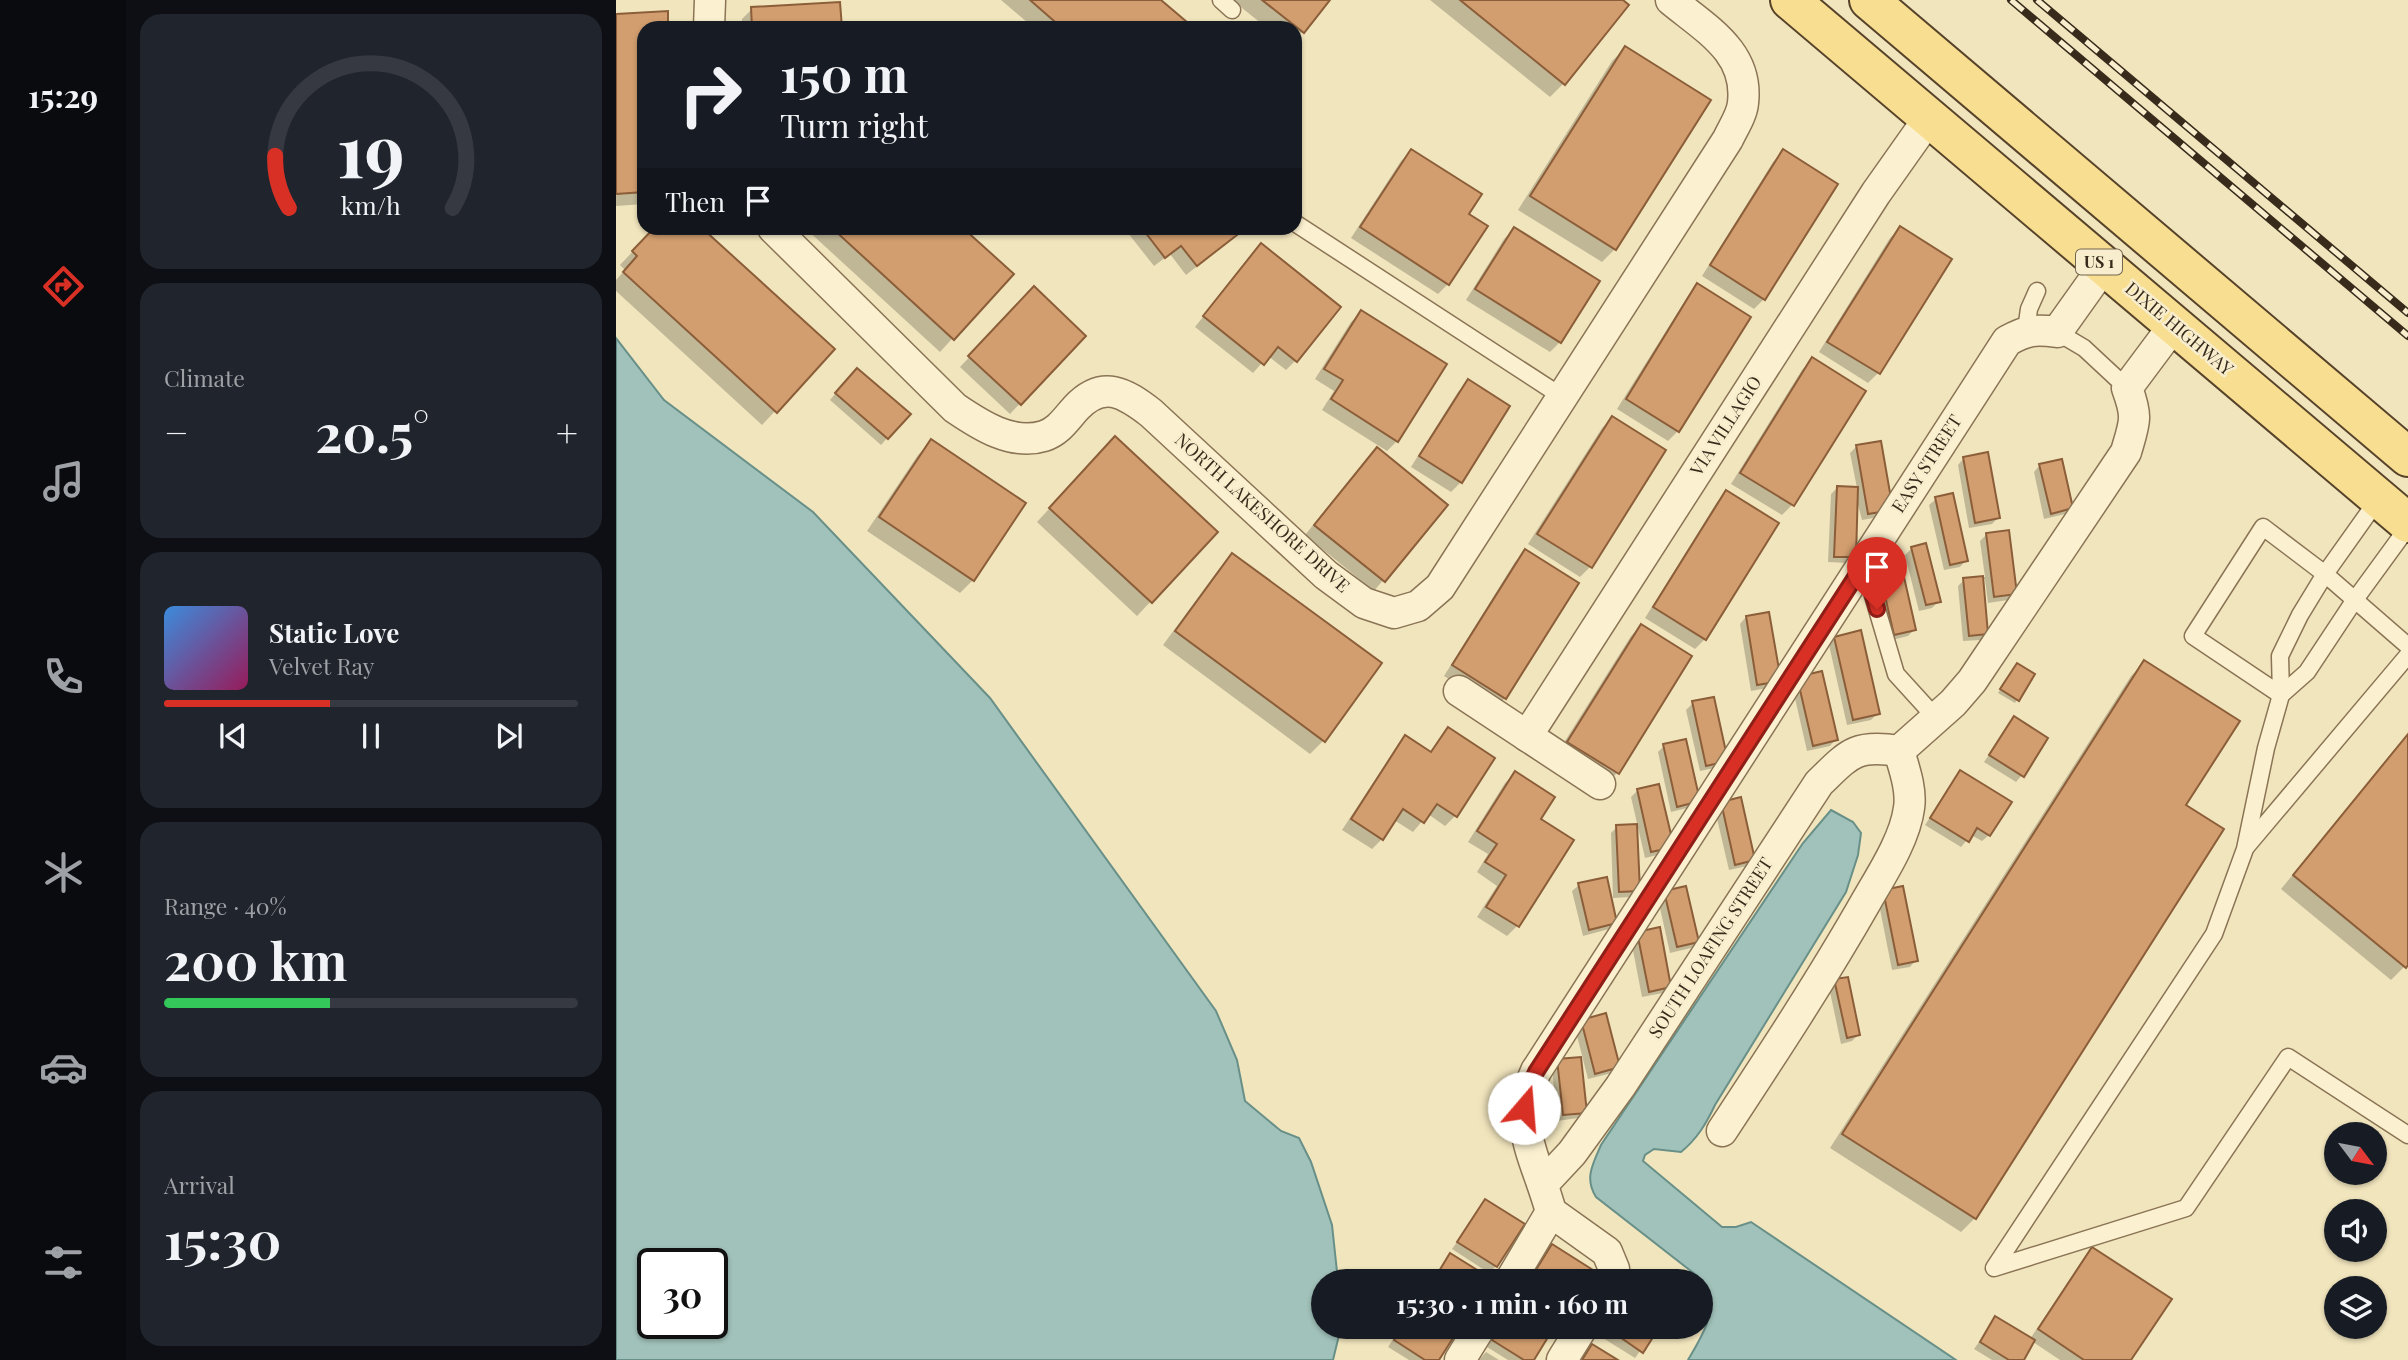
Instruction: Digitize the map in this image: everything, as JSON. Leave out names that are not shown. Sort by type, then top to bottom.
[{"type":"main road","name":"DIXIE HIGHWAY","points":[[1790,0],[2174,325],[2393,500],[2408,525]]},
{"type":"main road","points":[[1869,0],[2408,457]]},
{"type":"street","points":[[709,21],[710,0]]},
{"type":"street","name":"NORTH LAKESHORE DRIVE","points":[[780,235],[954,408],[972,420],[1011,438],[1044,436],[1060,427],[1079,405],[1093,395],[1108,391],[1127,394],[1151,412],[1326,575],[1364,603],[1394,613],[1418,606],[1440,587],[1728,139],[1743,105],[1742,71],[1727,47],[1671,0]]},
{"type":"street","name":"VIA VILLAGIO","points":[[1527,736],[1868,204],[1928,118]]},
{"type":"street","points":[[2026,330],[2057,332],[2104,266]]},
{"type":"street","points":[[1722,1131],[1839,948],[1897,845],[1909,808],[1907,778],[1899,751],[1972,681],[2126,452],[2134,427],[2135,411],[2127,388],[2174,325]]},
{"type":"street","name":"EASY STREET","points":[[1547,1198],[1524,1128],[1528,1089],[1536,1072],[2007,341],[2026,330]]},
{"type":"street","points":[[1459,691],[1601,784]]},
{"type":"street","name":"SOUTH LOAFING STREET","points":[[1515,1269],[1547,1198],[1572,1153],[1620,1087],[1819,783],[1850,753],[1876,747],[1899,751]]},
{"type":"street","points":[[1547,1198],[1606,1252],[1614,1269]]},
{"type":"street","points":[[1460,1360],[1473,1339]]},
{"type":"street","points":[[1562,1360],[1575,1339]]},
{"type":"lane","points":[[1302,228],[1561,396]]},
{"type":"lane","points":[[2026,330],[2029,309],[2037,292]]},
{"type":"lane","points":[[2057,332],[2092,355],[2127,388]]},
{"type":"lane","points":[[2393,500],[2325,574],[2300,615],[2280,656],[2281,695],[2266,748],[2245,849],[2214,934],[1994,1268],[2186,1208],[2288,1057],[2408,1135]]},
{"type":"lane","points":[[2281,695],[2306,672],[2408,525]]},
{"type":"lane","points":[[2281,695],[2193,636],[2263,527],[2325,574],[2408,646]]},
{"type":"lane","points":[[1856,576],[1871,589],[1896,674],[1936,718]]},
{"type":"lane","points":[[2245,849],[2408,655]]},
{"type":"water","points":[[616,338],[664,400],[813,512],[990,698],[1216,1011],[1237,1060],[1245,1101],[1281,1131],[1299,1138],[1311,1162],[1332,1225],[1337,1269],[1311,1269],[1311,1339],[1338,1339],[1333,1360],[616,1360]]},
{"type":"water","points":[[1831,810],[1853,822],[1861,833],[1858,855],[1846,892],[1705,1125],[1681,1152],[1654,1149],[1645,1155],[1643,1161],[1722,1227],[1736,1227],[1751,1222],[1956,1360],[1688,1360],[1699,1339],[1713,1339],[1713,1269],[1688,1269],[1596,1197],[1592,1190],[1591,1171],[1601,1145],[1803,843]]},
{"type":"building","points":[[1030,0],[1161,0],[1186,21],[1054,21]]},
{"type":"building","points":[[1262,0],[1330,0],[1304,33],[1302,21],[1289,21]]},
{"type":"building","points":[[1460,0],[1623,0],[1629,5],[1565,85]]},
{"type":"building","points":[[840,2],[841,21],[752,21],[751,7]]},
{"type":"building","points":[[668,11],[668,21],[637,21],[637,192],[616,194],[616,14]]},
{"type":"building","points":[[1625,46],[1711,100],[1616,250],[1530,196]]},
{"type":"building","points":[[1411,149],[1482,194],[1469,214],[1488,226],[1449,285],[1360,227]]},
{"type":"building","points":[[1783,149],[1838,184],[1765,300],[1710,265]]},
{"type":"building","points":[[1900,226],[1952,259],[1880,374],[1827,342]]},
{"type":"building","points":[[1514,227],[1600,281],[1561,343],[1475,289]]},
{"type":"building","points":[[647,235],[710,235],[835,349],[777,413],[623,272],[637,256],[632,251]]},
{"type":"building","points":[[840,235],[971,235],[1014,274],[954,340]]},
{"type":"building","points":[[1147,235],[1237,235],[1197,266],[1181,246],[1165,258]]},
{"type":"building","points":[[1261,243],[1341,307],[1297,362],[1278,347],[1264,365],[1203,316]]},
{"type":"building","points":[[1697,283],[1751,317],[1679,432],[1626,399]]},
{"type":"building","points":[[1034,286],[1086,336],[1021,405],[968,356]]},
{"type":"building","points":[[1361,310],[1447,364],[1398,442],[1331,399],[1343,380],[1324,369]]},
{"type":"building","points":[[1812,357],[1866,391],[1794,506],[1740,473]]},
{"type":"building","points":[[857,368],[911,414],[888,439],[835,393]]},
{"type":"building","points":[[1468,379],[1510,406],[1462,483],[1419,456]]},
{"type":"building","points":[[1612,416],[1666,450],[1592,568],[1537,534]]},
{"type":"building","points":[[1115,436],[1218,532],[1152,603],[1049,508]]},
{"type":"building","points":[[931,439],[1026,503],[974,581],[879,517]]},
{"type":"building","points":[[1881,441],[1893,510],[1868,514],[1856,445]]},
{"type":"building","points":[[1377,447],[1448,505],[1385,582],[1314,525]]},
{"type":"building","points":[[1988,452],[2000,518],[1975,523],[1963,457]]},
{"type":"building","points":[[2062,459],[2073,508],[2051,514],[2039,464]]},
{"type":"building","points":[[1837,486],[1858,487],[1856,557],[1834,557]]},
{"type":"building","points":[[1726,490],[1779,523],[1706,640],[1653,607]]},
{"type":"building","points":[[1953,493],[1968,561],[1950,565],[1935,497]]},
{"type":"building","points":[[2009,530],[2017,594],[1994,597],[1986,533]]},
{"type":"building","points":[[1926,543],[1941,602],[1926,605],[1911,547]]},
{"type":"building","points":[[1525,549],[1579,583],[1506,699],[1452,665]]},
{"type":"building","points":[[1232,553],[1382,663],[1325,742],[1175,631]]},
{"type":"building","points":[[1983,576],[1988,634],[1969,636],[1963,578]]},
{"type":"building","points":[[1904,577],[1916,630],[1894,635],[1882,583]]},
{"type":"building","points":[[1769,612],[1781,681],[1757,685],[1746,616]]},
{"type":"building","points":[[1641,624],[1692,656],[1619,774],[1567,742]]},
{"type":"building","points":[[1861,630],[1880,714],[1853,720],[1834,637]]},
{"type":"building","points":[[2144,660],[2240,721],[2186,805],[2224,829],[1976,1219],[1842,1134]]},
{"type":"building","points":[[2017,663],[2035,674],[2019,701],[2000,689]]},
{"type":"building","points":[[1822,671],[1838,740],[1813,746],[1797,677]]},
{"type":"building","points":[[1714,697],[1728,761],[1706,766],[1692,701]]},
{"type":"building","points":[[2014,716],[2048,738],[2024,777],[1989,755]]},
{"type":"building","points":[[1448,727],[1495,758],[1457,817],[1437,804],[1424,823],[1403,809],[1383,840],[1351,819],[1405,735],[1431,752]]},
{"type":"building","points":[[2408,734],[2408,965],[2406,968],[2293,875]]},
{"type":"building","points":[[1686,739],[1700,801],[1677,807],[1663,744]]},
{"type":"building","points":[[1960,770],[2012,802],[1990,836],[1977,828],[1969,842],[1930,818]]},
{"type":"building","points":[[1515,771],[1555,797],[1541,819],[1574,840],[1519,927],[1486,907],[1506,875],[1485,862],[1497,844],[1477,831]]},
{"type":"building","points":[[1659,784],[1674,847],[1651,852],[1637,789]]},
{"type":"building","points":[[1741,797],[1755,860],[1735,865],[1721,802]]},
{"type":"building","points":[[1637,824],[1640,891],[1619,892],[1616,825]]},
{"type":"building","points":[[1607,877],[1617,923],[1589,930],[1578,883]]},
{"type":"building","points":[[1686,886],[1699,942],[1677,947],[1664,891]]},
{"type":"building","points":[[1903,886],[1918,961],[1898,965],[1883,890]]},
{"type":"building","points":[[1660,927],[1671,987],[1649,992],[1637,932]]},
{"type":"building","points":[[1848,977],[1860,1035],[1847,1038],[1834,979]]},
{"type":"building","points":[[1606,1013],[1620,1067],[1595,1074],[1581,1020]]},
{"type":"building","points":[[1581,1057],[1587,1113],[1563,1115],[1557,1059]]},
{"type":"building","points":[[1485,1199],[1525,1224],[1497,1267],[1457,1242]]},
{"type":"building","points":[[1552,1244],[1591,1269],[1536,1269]]},
{"type":"building","points":[[2092,1247],[2172,1299],[2131,1360],[2084,1360],[2038,1329]]},
{"type":"building","points":[[1450,1253],[1476,1269],[1440,1269]]},
{"type":"building","points":[[1995,1316],[2035,1340],[2024,1360],[2009,1360],[1980,1342]]},
{"type":"building","points":[[1452,1339],[1439,1360],[1425,1360],[1394,1340]]},
{"type":"building","points":[[1547,1339],[1534,1360],[1524,1360],[1492,1340]]},
{"type":"building","points":[[1623,1339],[1652,1339],[1643,1353]]},
{"type":"building","points":[[1592,1344],[1618,1360],[1582,1360]]},
{"type":"railway","points":[[2011,0],[2408,336]]},
{"type":"railway","points":[[2037,0],[2408,313]]},
{"type":"route","points":[[1524,1108],[1528,1089],[1536,1072],[1856,576],[1871,589],[1877,609]]}]
